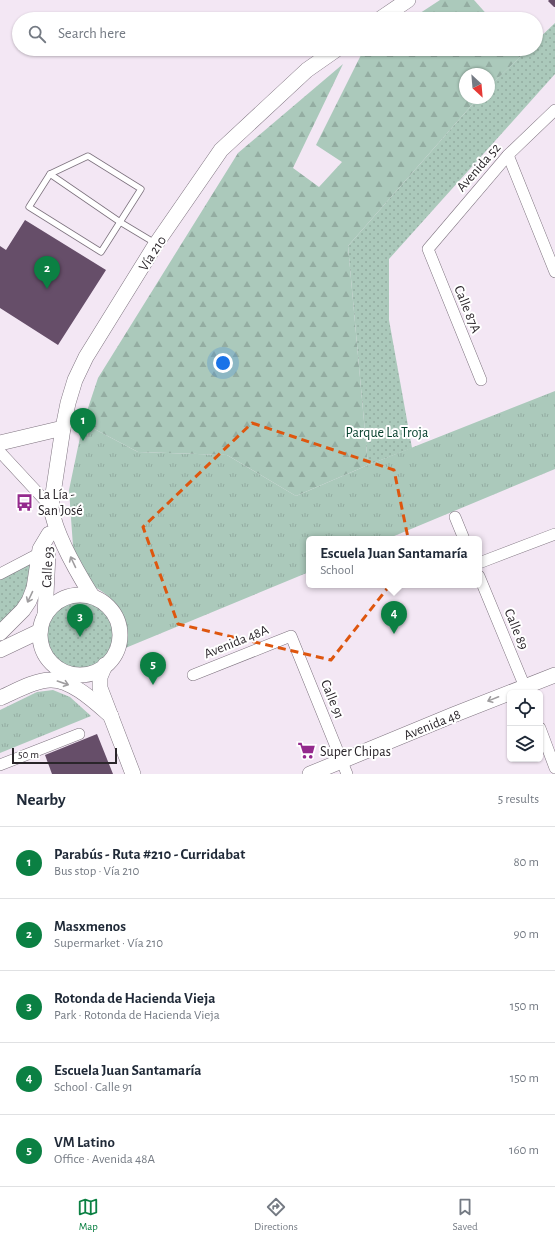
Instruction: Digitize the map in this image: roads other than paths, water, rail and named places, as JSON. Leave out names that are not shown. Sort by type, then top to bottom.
[{"type":"main road","points":[[390,12],[408,0]]},
{"type":"main road","name":"Vía 210","points":[[52,513],[63,428],[75,380],[86,357],[156,244],[222,150],[307,70],[327,56]]},
{"type":"main road","points":[[0,443],[63,428]]},
{"type":"main road","name":"Calle 93","points":[[45,615],[49,534],[52,513]]},
{"type":"main road","name":"Calle 93","points":[[52,513],[75,568],[92,596]]},
{"type":"main road","points":[[0,633],[23,610],[29,601],[34,588],[42,544],[49,534]]},
{"type":"main road","points":[[100,688],[90,680],[79,675],[66,672],[54,665],[45,656],[40,644],[40,631],[45,615],[53,604],[65,597],[78,595],[92,596],[109,607],[119,626],[120,637],[117,648],[112,658],[105,666],[100,677],[100,688],[133,774]]},
{"type":"main road","points":[[0,650],[40,631]]},
{"type":"main road","points":[[0,690],[54,665]]},
{"type":"main road","points":[[79,675],[93,672],[105,666]]},
{"type":"main road","name":"Avenida 48","points":[[526,690],[555,675]]},
{"type":"main road","points":[[0,698],[37,683],[49,680],[58,681],[72,686],[94,700],[110,716]]},
{"type":"main road","name":"Avenida 48","points":[[310,774],[344,768],[507,698]]},
{"type":"street","name":"Avenida 52","points":[[428,249],[508,155],[555,110]]},
{"type":"street","points":[[508,155],[555,272]]},
{"type":"street","name":"Calle 87A","points":[[428,249],[480,380]]},
{"type":"street","name":"Calle 93","points":[[0,452],[52,513]]},
{"type":"street","points":[[455,517],[463,536]]},
{"type":"street","points":[[482,562],[555,534]]},
{"type":"street","points":[[0,574],[40,553]]},
{"type":"street","name":"Calle 89","points":[[482,583],[526,690]]},
{"type":"street","name":"Avenida 48A","points":[[193,675],[291,636]]},
{"type":"street","name":"Calle 91","points":[[291,636],[344,768]]},
{"type":"street","points":[[0,765],[79,734]]},
{"type":"street","points":[[543,736],[555,768]]},
{"type":"lane","points":[[88,156],[141,189],[101,252],[29,207],[50,174],[88,156]]},
{"type":"lane","points":[[50,174],[120,222],[156,244]]},
{"type":"place","name":"Masxmenos","points":[[47,289]]},
{"type":"place","name":"Parabús - Ruta #210 - Curridabat","points":[[83,441]]},
{"type":"place","name":"La Lía - San José","points":[[25,502]]},
{"type":"place","name":"Escuela Juan Santamaría","points":[[394,634]]},
{"type":"place","name":"Rotonda de Hacienda Vieja","points":[[80,637]]},
{"type":"place","name":"VM Latino","points":[[153,685]]},
{"type":"place","name":"Super Chipas","points":[[307,751]]},
{"type":"park label","name":"Parque La Troja","points":[[387,432]]}]
